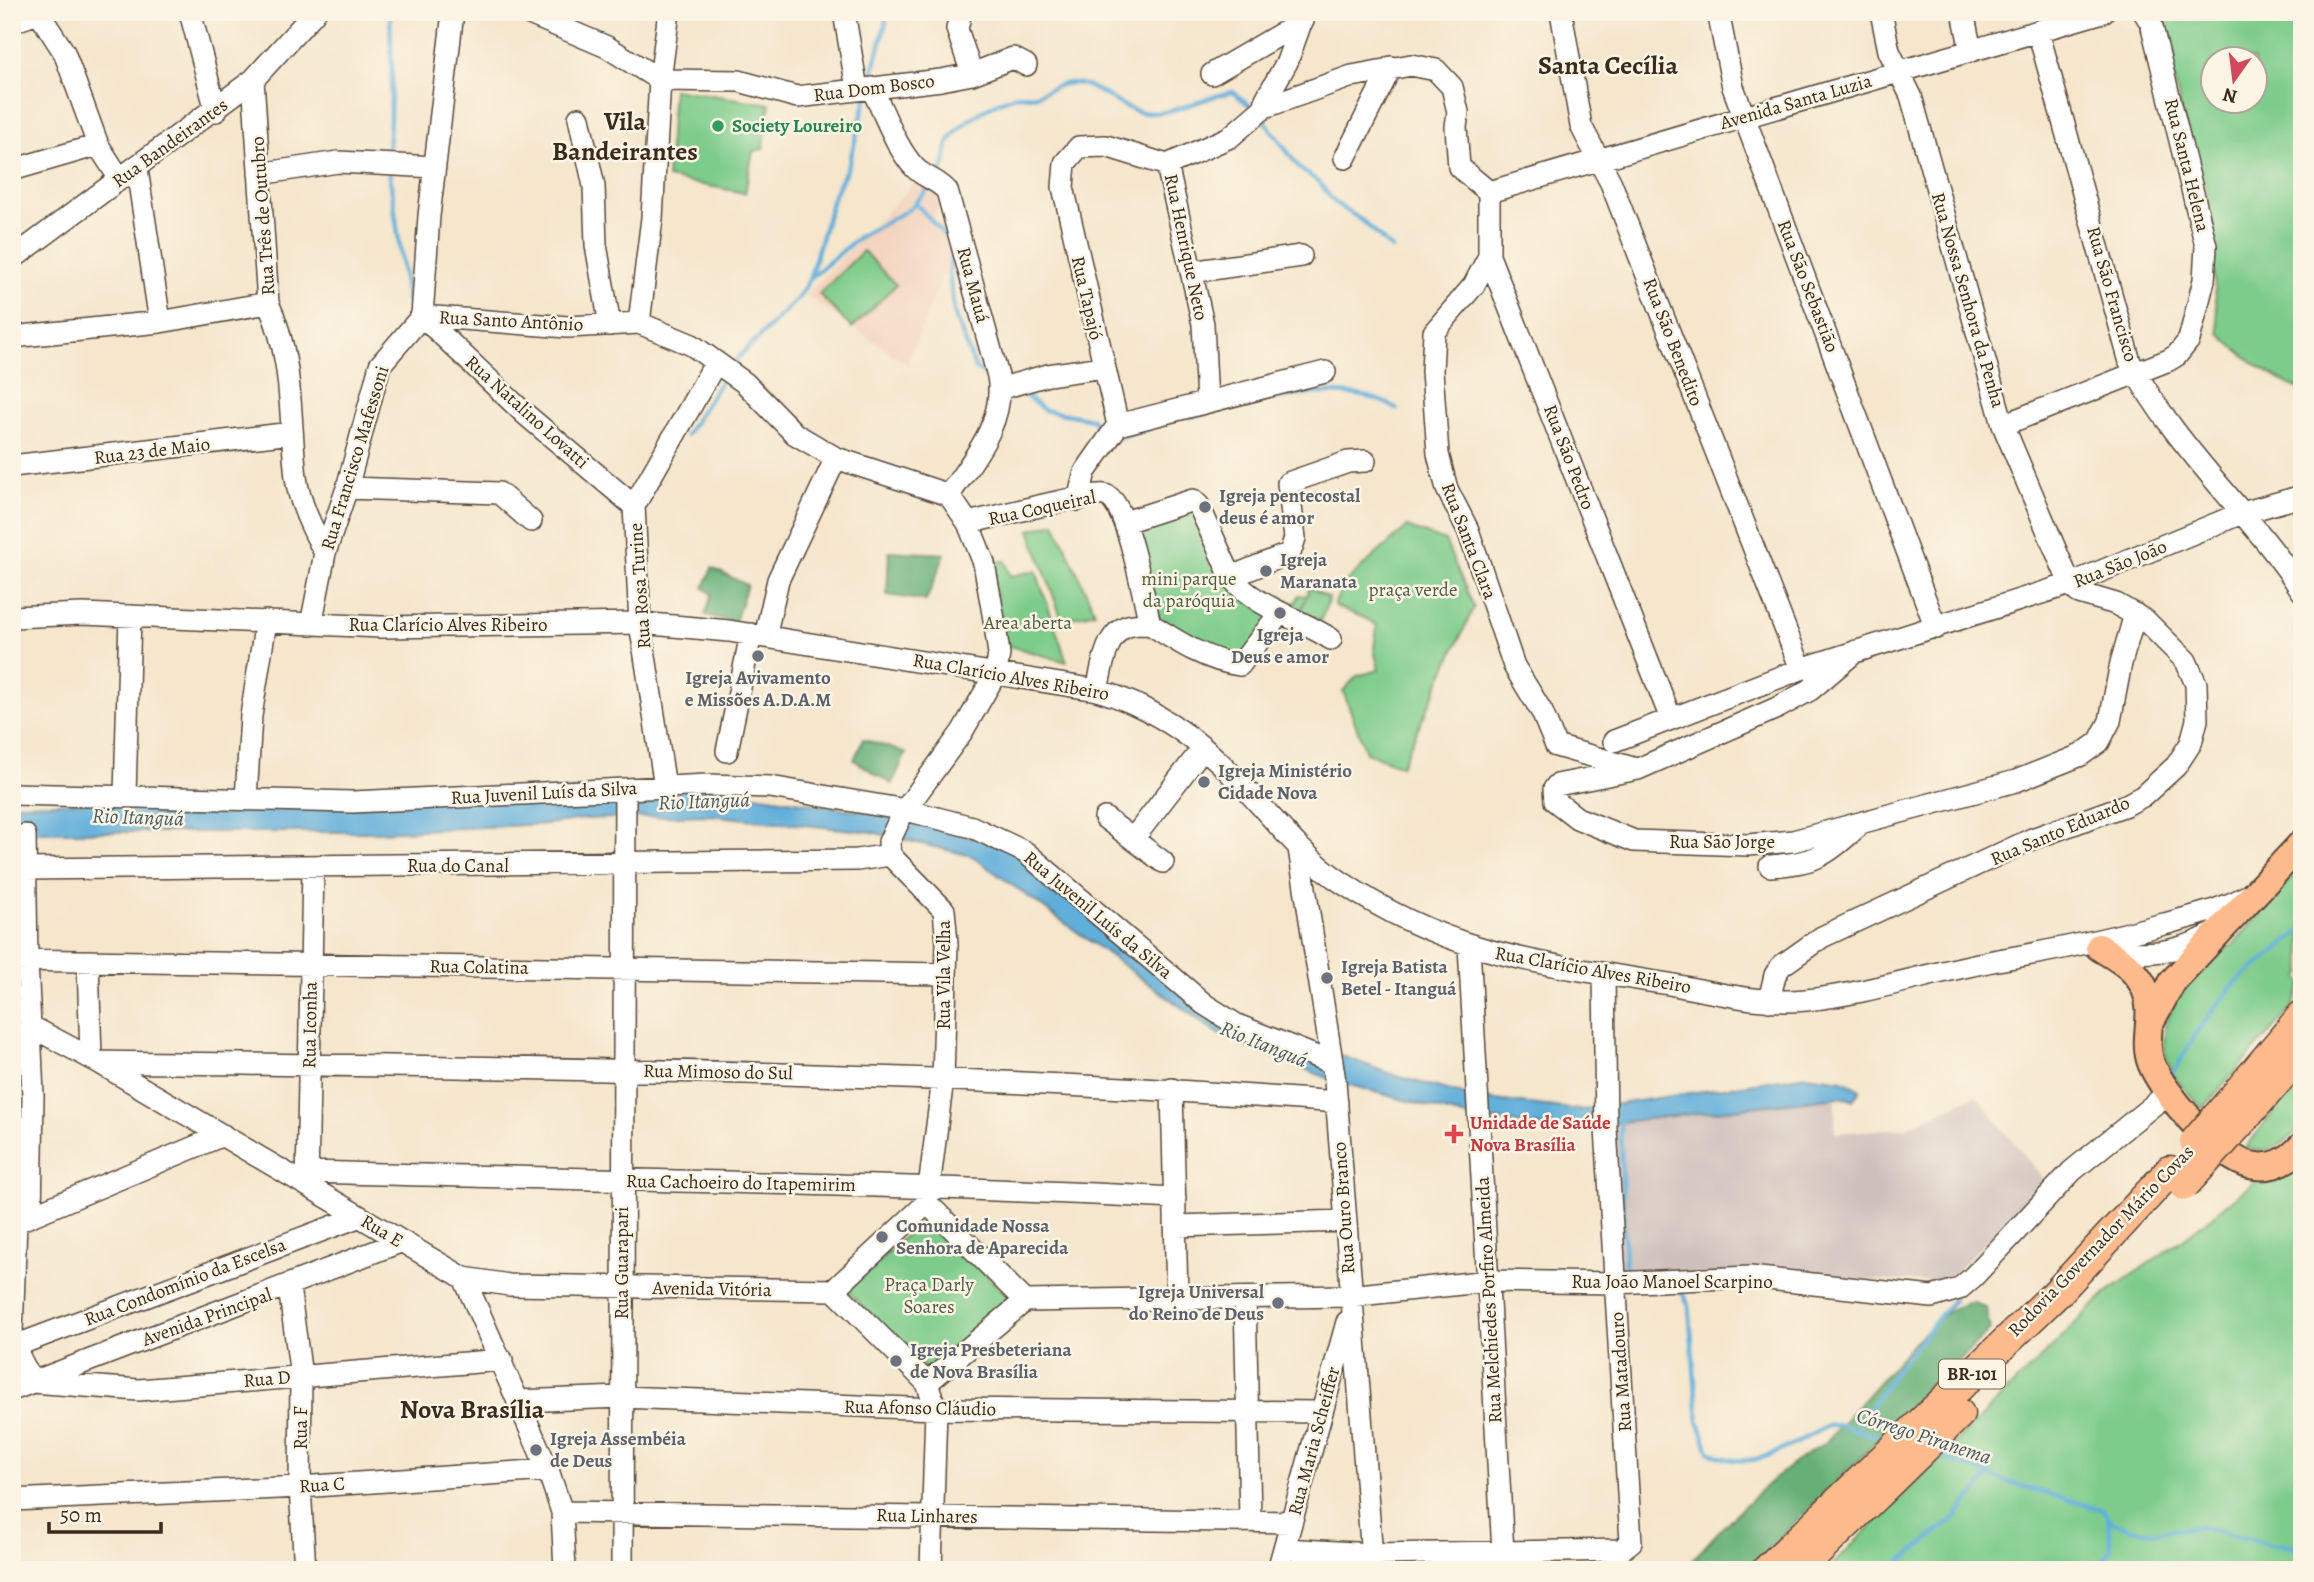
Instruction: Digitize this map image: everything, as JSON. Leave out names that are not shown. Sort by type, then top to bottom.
[{"type":"highway","name":"Rodovia Governador Mário Covas","points":[[1799,1570],[2073,1302],[2238,1109],[2302,1016]]},
{"type":"highway","name":"Rodovia Governador Mário Covas","points":[[2238,1109],[2296,1060]]},
{"type":"highway","name":"Rodovia Governador Mário Covas","points":[[1767,1570],[2177,1178]]},
{"type":"main road","name":"Rua Clarício Alves Ribeiro","points":[[2221,928],[2302,843]]},
{"type":"main road","points":[[2151,1021],[2173,981],[2221,928]]},
{"type":"main road","points":[[2091,946],[2134,972],[2149,1001],[2149,1056],[2167,1094],[2203,1131],[2231,1155],[2247,1164],[2281,1164],[2302,1146]]},
{"type":"street","points":[[190,12],[216,111]]},
{"type":"street","name":"Rua Bandeirantes","points":[[12,260],[216,111],[254,80],[315,12]]},
{"type":"street","points":[[422,316],[435,167],[453,12]]},
{"type":"street","points":[[525,12],[607,47],[660,80]]},
{"type":"street","points":[[639,323],[652,218],[660,80],[669,12]]},
{"type":"street","name":"Rua Mauá","points":[[845,12],[865,89],[917,170],[942,184],[947,191],[999,389],[992,429],[949,495]]},
{"type":"street","points":[[961,12],[957,29],[972,74]]},
{"type":"street","name":"Rua São Benedito","points":[[1561,12],[1581,126],[1611,183],[1801,669]]},
{"type":"street","name":"Rua São Sebastião","points":[[1717,12],[1728,71],[1744,117],[1936,628]]},
{"type":"street","name":"Rua Nossa Senhora da Penha","points":[[1881,12],[1889,51],[1911,96],[2003,425],[2070,584]]},
{"type":"street","points":[[1963,12],[1971,51]]},
{"type":"street","name":"Avenida Santa Luzia","points":[[1489,192],[1597,158],[2103,12]]},
{"type":"street","name":"Rua Santa Helena","points":[[2003,425],[2178,355],[2189,340],[2204,280],[2206,257],[2198,208],[2151,23],[2144,12]]},
{"type":"street","points":[[12,22],[38,13],[64,52],[98,145],[129,174],[160,322]]},
{"type":"street","points":[[1212,74],[1304,16]]},
{"type":"street","points":[[1304,16],[1287,62],[1266,99],[1265,107],[1352,76],[1391,67],[1431,68],[1447,80],[1457,104],[1459,167],[1489,192]]},
{"type":"street","name":"Rua São Francisco","points":[[2038,31],[2126,348],[2136,374],[2153,400],[2242,513],[2274,548],[2302,591]]},
{"type":"street","name":"Rua Dom Bosco","points":[[660,80],[739,81],[797,97],[972,74],[1013,58],[1026,65]]},
{"type":"street","points":[[1345,158],[1391,67]]},
{"type":"street","name":"Rua Três de Outubro","points":[[254,80],[268,303],[277,322],[291,388],[296,480],[312,529],[325,553]]},
{"type":"street","name":"Rua Henrique Neto","points":[[1207,401],[1203,324],[1167,165],[1230,137],[1265,107]]},
{"type":"street","points":[[579,118],[594,186],[596,246],[610,325]]},
{"type":"street","points":[[12,170],[98,145]]},
{"type":"street","name":"Rua Tapajó","points":[[1118,425],[1065,197],[1062,171],[1068,156],[1087,145],[1106,146],[1167,165]]},
{"type":"street","points":[[259,174],[338,162],[435,167]]},
{"type":"street","name":"Rua São Pedro","points":[[1489,192],[1489,256],[1671,719]]},
{"type":"street","points":[[1191,272],[1301,256]]},
{"type":"street","name":"Rua Santa Clara","points":[[1489,256],[1474,285],[1434,332],[1432,371],[1443,472],[1468,530],[1514,666],[1542,712],[1556,746],[1638,769]]},
{"type":"street","points":[[12,337],[160,322],[268,303]]},
{"type":"street","name":"Rua Santo Antônio","points":[[422,316],[532,326],[639,323],[692,345],[745,383],[795,434],[836,458],[949,495]]},
{"type":"street","name":"Rua Francisco Mafessoni","points":[[310,625],[325,553],[347,488],[380,365],[422,316]]},
{"type":"street","name":"Rua Natalino Lovatti","points":[[422,316],[525,414],[634,506]]},
{"type":"street","name":"Rua Rosa Turine","points":[[665,788],[640,624],[634,506],[716,362]]},
{"type":"street","points":[[999,389],[1048,375],[1103,367]]},
{"type":"street","points":[[1078,500],[1085,472],[1118,425],[1325,372]]},
{"type":"street","name":"Rua 23 de Maio","points":[[12,467],[292,433]]},
{"type":"street","points":[[727,751],[758,635],[778,580],[836,458]]},
{"type":"street","points":[[1231,577],[1290,553],[1295,538],[1288,483],[1348,463],[1365,461]]},
{"type":"street","points":[[347,488],[499,493],[531,521]]},
{"type":"street","points":[[890,855],[889,842],[900,818],[962,732],[996,673],[999,654],[984,563],[968,523],[949,495]]},
{"type":"street","name":"Rua Coqueiral","points":[[968,523],[1105,495],[1116,503],[1125,522],[1150,624]]},
{"type":"street","name":"Rua São João","points":[[1614,741],[1801,669],[2070,584],[2242,513],[2302,496]]},
{"type":"street","points":[[1125,522],[1193,500],[1199,506],[1231,577],[1239,587],[1280,613],[1305,622],[1331,639]]},
{"type":"street","name":"Rua Santo Eduardo","points":[[1769,1001],[1775,975],[1781,966],[1822,937],[2039,835],[2126,805],[2150,791],[2176,766],[2196,732],[2196,684],[2178,651],[2156,629],[2134,614],[2107,601],[2084,596],[2070,584]]},
{"type":"street","points":[[1097,690],[1107,650],[1114,636],[1126,626],[1150,624],[1182,645],[1224,663],[1240,665],[1280,613]]},
{"type":"street","name":"Rua São Jorge","points":[[1856,651],[1810,690],[1777,708],[1638,769],[1557,785],[1553,797],[1563,810],[1577,818],[1619,837],[1642,842],[1773,843],[1861,823],[2016,781],[2091,750],[2110,721],[2134,614]]},
{"type":"street","points":[[125,795],[130,616]]},
{"type":"street","name":"Rua Clarício Alves Ribeiro","points":[[12,617],[130,616],[381,627],[640,624],[758,635],[1097,690],[1135,702],[1165,719],[1237,779],[1299,849],[1324,870],[1368,899],[1437,936],[1527,962],[1769,1001],[1820,998],[1976,963],[2091,946],[2214,911],[2237,902],[2264,884]]},
{"type":"street","points":[[246,799],[251,716],[266,621]]},
{"type":"street","points":[[1133,839],[1203,748]]},
{"type":"street","name":"Rua Juvenil Luís da Silva","points":[[12,794],[353,802],[625,801],[665,788],[770,787],[900,818],[972,827],[1025,852],[1204,1004],[1237,1025],[1332,1063]]},
{"type":"street","name":"Rua Guarapari","points":[[622,1570],[625,801]]},
{"type":"street","points":[[1105,818],[1163,862]]},
{"type":"street","points":[[1770,866],[1805,863],[1830,851],[1861,823]]},
{"type":"street","points":[[22,1386],[13,1346],[32,1027],[19,960],[25,835]]},
{"type":"street","name":"Rua Ouro Branco","points":[[1299,849],[1337,1102],[1350,1304],[1373,1562]]},
{"type":"street","name":"Rua do Canal","points":[[25,869],[625,865],[857,860],[890,855]]},
{"type":"street","name":"Rua Vila Velha","points":[[890,855],[944,910],[946,974],[943,1079],[927,1194]]},
{"type":"street","name":"Rua Iconha","points":[[307,1178],[313,866]]},
{"type":"street","name":"Rua Clarício Alves Ribeiro","points":[[2091,946],[2129,953],[2160,952],[2192,944],[2221,928]]},
{"type":"street","name":"Rua Melchiedes Porfiro Almeida","points":[[1469,946],[1503,1561]]},
{"type":"street","name":"Rua Colatina","points":[[19,960],[946,974]]},
{"type":"street","points":[[88,961],[95,1060]]},
{"type":"street","name":"Rua Matadouro","points":[[1503,1561],[1621,1550],[1631,1542],[1633,1532],[1614,1283],[1606,1128],[1604,974]]},
{"type":"street","name":"Rua E","points":[[32,1027],[95,1060],[223,1135],[307,1178],[358,1217],[464,1278]]},
{"type":"street","name":"Rua Mimoso do Sul","points":[[95,1060],[943,1079],[1172,1089],[1337,1102]]},
{"type":"street","points":[[1172,1089],[1177,1299]]},
{"type":"street","name":"Rua João Manoel Scarpino","points":[[1350,1304],[1489,1281],[1614,1283],[1751,1277],[1932,1297],[1959,1289],[2072,1171],[2167,1094]]},
{"type":"street","points":[[20,1221],[223,1135]]},
{"type":"street","name":"Rua Cachoeiro do Itapemirim","points":[[307,1178],[622,1181],[927,1194],[1175,1198]]},
{"type":"street","points":[[931,1570],[936,1409],[927,1383],[834,1290],[927,1194],[1025,1301]]},
{"type":"street","name":"Rua Condomínio da Escelsa","points":[[13,1346],[358,1217]]},
{"type":"street","points":[[1175,1226],[1346,1221]]},
{"type":"street","name":"Avenida Principal","points":[[22,1386],[400,1242]]},
{"type":"street","points":[[464,1278],[548,1470],[562,1512],[565,1570]]},
{"type":"street","name":"Avenida Vitória","points":[[464,1278],[509,1285],[834,1290]]},
{"type":"street","name":"Rua F","points":[[289,1286],[301,1377],[300,1487],[305,1570]]},
{"type":"street","points":[[927,1383],[1025,1301],[1245,1298],[1350,1304]]},
{"type":"street","points":[[1245,1298],[1250,1519]]},
{"type":"street","name":"Rua Maria Scheiffer","points":[[1281,1560],[1350,1304]]},
{"type":"street","name":"Rua D","points":[[22,1386],[139,1390],[502,1360]]},
{"type":"street","name":"Rua Afonso Cláudio","points":[[519,1401],[621,1397],[936,1409],[1321,1412]]},
{"type":"street","name":"Rua C","points":[[12,1500],[300,1487],[548,1470]]},
{"type":"street","name":"Rua Linhares","points":[[562,1512],[1250,1519],[1291,1522]]},
{"type":"street","points":[[1281,1560],[1503,1561]]},
{"type":"shaded area","points":[[917,181],[932,186],[939,205],[933,221],[952,227],[956,242],[907,364],[806,295]]},
{"type":"shaded area","points":[[1835,1087],[1835,1133],[1905,1128],[1976,1095],[2045,1181],[1946,1282],[1617,1274],[1608,1106]]},
{"type":"green space","points":[[2155,12],[2302,12],[2302,391],[2258,366],[2219,333],[2206,189],[2180,107],[2165,32]]},
{"type":"green space","name":"Society Loureiro","points":[[673,89],[770,104],[763,149],[753,151],[745,193],[667,178]]},
{"type":"green space","points":[[863,251],[896,285],[852,328],[819,294]]},
{"type":"green space","name":"mini parque da paróquia","points":[[1192,505],[1274,614],[1239,661],[1153,622],[1128,524]]},
{"type":"green space","points":[[1055,523],[1095,612],[1062,620],[1030,530]]},
{"type":"green space","name":"praça verde","points":[[1407,527],[1445,541],[1474,607],[1401,766],[1366,752],[1343,691],[1357,676],[1379,670],[1374,649],[1377,626],[1334,605],[1344,583]]},
{"type":"green space","points":[[889,551],[945,554],[926,601],[887,595]]},
{"type":"green space","name":"Area aberta","points":[[1005,561],[1010,576],[1036,571],[1067,662],[1006,645],[989,562]]},
{"type":"green space","points":[[712,568],[747,585],[735,622],[705,615],[712,594],[704,588]]},
{"type":"green space","points":[[1309,587],[1329,598],[1321,620],[1311,620],[1301,613],[1306,597],[1300,614],[1277,608],[1281,596],[1295,604],[1299,595],[1307,596]]},
{"type":"green space","points":[[863,739],[906,753],[892,784],[854,760]]},
{"type":"green space","points":[[2302,866],[2302,973],[2299,977],[2302,985],[2292,1008],[2203,1108],[2177,1080],[2166,1056],[2168,1018],[2176,1000],[2201,968],[2233,945]]},
{"type":"green space","points":[[2302,1077],[2302,1125],[2277,1147],[2262,1150],[2245,1148]]},
{"type":"green space","points":[[2298,1164],[2302,1166],[2302,1570],[1827,1570],[2106,1293],[2185,1238],[2268,1171]]},
{"type":"green space","name":"Praça Darly Soares","points":[[927,1215],[1011,1300],[927,1371],[847,1291]]},
{"type":"green space","points":[[1972,1301],[1986,1308],[1990,1330],[1762,1555],[1744,1570],[1684,1570],[1715,1535],[1768,1484],[1825,1443],[1919,1337],[1951,1309]]},
{"type":"water","name":"Rio Itanguá","points":[[704,787],[905,818],[1008,848],[1210,1013],[1322,1057],[1342,1056],[1400,1077],[1477,1098],[1580,1110],[1807,1075],[1843,1080],[1860,1090],[1853,1100],[1839,1097],[1560,1129],[1463,1116],[1335,1081],[1220,1035],[972,856],[872,832],[708,815],[584,819],[548,824],[377,832],[12,832],[12,804]]},
{"type":"waterway","points":[[388,158],[392,77],[390,12]]},
{"type":"waterway","points":[[870,83],[886,22],[885,12]]},
{"type":"waterway","points":[[939,175],[950,140],[970,120],[1007,99],[1018,95],[1036,95],[1067,83],[1087,86],[1125,107],[1141,112],[1171,110],[1233,92],[1253,108]]},
{"type":"waterway","points":[[732,364],[798,298],[809,280],[834,195],[849,164],[867,95]]},
{"type":"waterway","points":[[1262,117],[1300,169],[1319,182],[1334,202],[1364,222],[1392,249]]},
{"type":"waterway","points":[[389,170],[407,299],[414,316]]},
{"type":"waterway","points":[[809,279],[859,237],[908,210],[930,187]]},
{"type":"waterway","points":[[916,204],[950,241],[952,252],[949,273],[954,312],[975,368],[992,379]]},
{"type":"waterway","points":[[686,435],[725,375]]},
{"type":"waterway","points":[[1019,391],[1044,410],[1092,419],[1101,435]]},
{"type":"waterway","points":[[1190,417],[1267,400],[1323,393],[1350,394],[1375,399],[1397,409]]},
{"type":"waterway","points":[[1119,437],[1148,428]]},
{"type":"waterway","points":[[580,474],[628,518]]},
{"type":"waterway","points":[[2171,1077],[2198,1030],[2235,983],[2302,930]]},
{"type":"waterway","name":"Córrego Piranema","points":[[1620,1118],[1625,1264],[1629,1276]]},
{"type":"waterway","name":"Córrego Piranema","points":[[1674,1289],[1683,1294],[1689,1305],[1698,1420],[1709,1451],[1740,1461],[1755,1459],[1785,1449],[1828,1426],[1841,1425],[1888,1440]]},
{"type":"waterway","points":[[1855,1430],[1897,1369],[1953,1300]]},
{"type":"waterway","name":"Córrego Piranema","points":[[1933,1454],[2011,1483],[2100,1509],[2112,1521],[2131,1529],[2153,1532],[2199,1527],[2270,1544],[2302,1547]]},
{"type":"waterway","points":[[1890,1570],[1956,1517],[1990,1474]]},
{"type":"waterway","points":[[2095,1570],[2111,1549],[2108,1517]]},
{"type":"waterway","points":[[2294,1548],[2302,1559]]},
{"type":"place","name":"Society Loureiro","points":[[718,126]]},
{"type":"place","name":"Igreja pentecostal deus é amor","points":[[1205,507]]},
{"type":"place","name":"Igreja Maranata","points":[[1266,571]]},
{"type":"place","name":"Igreja Deus e amor","points":[[1280,613]]},
{"type":"place","name":"Igreja Avivamento e Missões A.D.A.M","points":[[758,656]]},
{"type":"place","name":"Igreja Ministério Cidade Nova","points":[[1204,782]]},
{"type":"place","name":"Igreja Batista Betel - Itanguá","points":[[1327,978]]},
{"type":"place","name":"Unidade de Saúde Nova Brasília","points":[[1454,1134]]},
{"type":"place","name":"Comunidade Nossa Senhora de Aparecida","points":[[882,1237]]},
{"type":"place","name":"Igreja Universal do Reino de Deus","points":[[1278,1303]]},
{"type":"place","name":"Igreja Presbeteriana de Nova Brasília","points":[[896,1361]]},
{"type":"place","name":"Igreja Assembéia de Deus","points":[[536,1450]]},
{"type":"district","name":"Santa Cecília","points":[[1608,65]]},
{"type":"district","name":"Vila Bandeirantes","points":[[625,136]]},
{"type":"district","name":"Nova Brasília","points":[[472,1409]]}]
